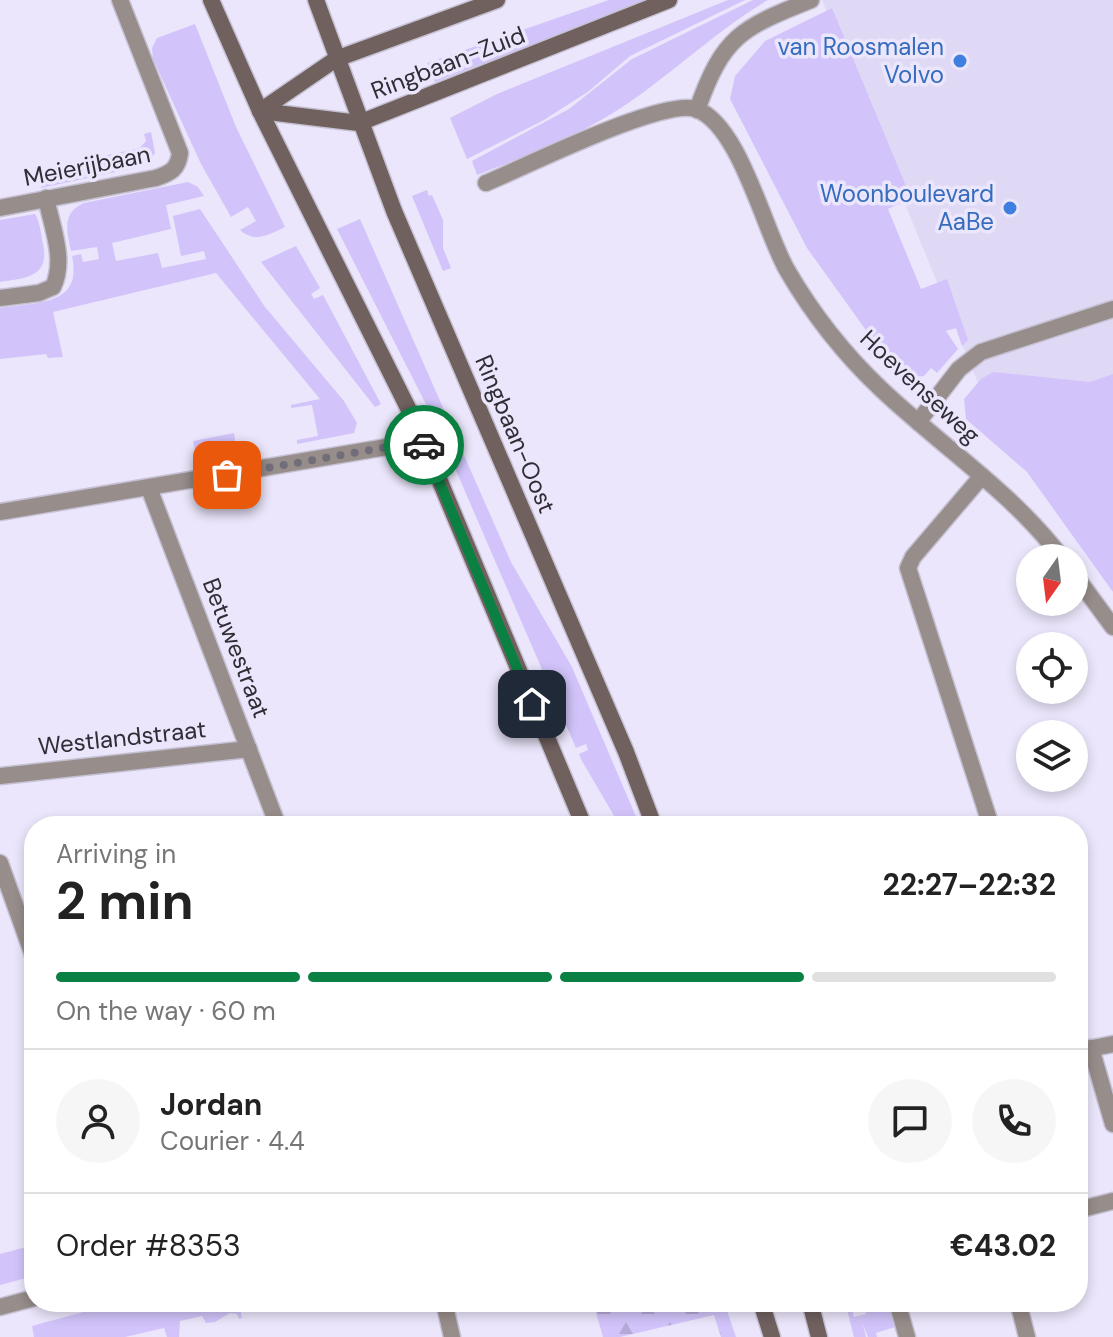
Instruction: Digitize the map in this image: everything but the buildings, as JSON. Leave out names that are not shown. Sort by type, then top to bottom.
[{"type":"main road","points":[[211,0],[260,111],[326,238],[422,441],[580,816]]},
{"type":"main road","name":"Ringbaan-Oost","points":[[316,0],[359,123],[626,752],[650,816]]},
{"type":"main road","name":"Ringbaan-Zuid","points":[[260,111],[336,59],[497,0]]},
{"type":"main road","name":"Ringbaan-Zuid","points":[[260,111],[359,123],[669,0]]},
{"type":"main road","points":[[764,1312],[772,1337]]},
{"type":"main road","points":[[813,1312],[819,1337]]},
{"type":"street","name":"Meierijbaan","points":[[0,208],[156,178],[171,173],[179,163],[180,153],[120,0]]},
{"type":"street","points":[[486,183],[653,113],[684,107],[697,110],[710,73],[738,35],[753,23],[811,0]]},
{"type":"street","name":"Hoevenseweg","points":[[697,110],[717,124],[730,141],[786,269],[848,355],[918,422],[1034,521],[1051,544]]},
{"type":"street","points":[[0,298],[39,293],[53,287],[59,276],[60,263],[46,198]]},
{"type":"street","points":[[918,422],[959,369],[981,352],[1113,309]]},
{"type":"street","points":[[0,512],[422,441]]},
{"type":"street","points":[[982,476],[913,557],[908,568],[988,816]]},
{"type":"street","name":"Betuwestraat","points":[[149,488],[274,816]]},
{"type":"street","points":[[1088,593],[1113,627]]},
{"type":"street","name":"Westlandstraat","points":[[0,776],[249,749]]},
{"type":"street","points":[[0,863],[24,930]]},
{"type":"street","points":[[1088,1048],[1113,1044]]},
{"type":"street","points":[[1088,1057],[1113,1124]]},
{"type":"street","points":[[1088,1207],[1113,1201]]},
{"type":"street","points":[[0,1307],[24,1301]]},
{"type":"street","points":[[446,1312],[452,1337]]},
{"type":"street","points":[[900,1312],[907,1337]]},
{"type":"street","points":[[1021,1312],[1027,1337]]},
{"type":"shaded area","name":"Woonboulevard AaBe","points":[[822,0],[1113,0],[1113,586],[1088,551],[1088,544],[1083,544],[991,415]]},
{"type":"green space","points":[[609,0],[648,0],[435,82],[427,63]]},
{"type":"green space","points":[[728,0],[745,0],[630,56],[589,91],[544,120],[467,159],[450,118],[497,94]]},
{"type":"green space","points":[[753,0],[768,0],[613,113],[564,139],[477,175],[472,161],[569,109],[632,59]]},
{"type":"green space","points":[[832,8],[911,198],[888,209],[921,289],[947,279],[968,340],[962,346],[956,328],[946,331],[958,349],[937,373],[931,368],[924,376],[912,377],[868,333],[807,248],[730,99],[735,76],[765,41]]},
{"type":"green space","points":[[195,24],[236,127],[285,227],[268,235],[257,237],[240,230],[256,221],[248,207],[231,217],[201,164],[153,59],[152,48],[157,38]]},
{"type":"green space","points":[[151,132],[155,153],[144,166],[41,188],[38,170],[140,148],[146,141],[144,134]]},
{"type":"green space","points":[[188,182],[198,187],[204,196],[166,205],[171,229],[112,243],[116,261],[158,253],[162,268],[206,259],[204,251],[181,256],[173,216],[200,209],[265,307],[344,401],[357,423],[354,433],[297,444],[297,440],[318,436],[312,405],[291,408],[291,405],[320,399],[216,273],[53,312],[63,357],[48,358],[46,354],[0,359],[0,308],[54,298],[64,293],[71,284],[74,272],[72,256],[81,254],[83,262],[99,259],[97,247],[71,251],[67,224],[77,207]]},
{"type":"green space","points":[[427,190],[443,220],[443,248],[451,268],[443,271],[412,196]]},
{"type":"green space","points":[[35,214],[43,244],[43,263],[34,274],[0,282],[0,220]]},
{"type":"green space","points":[[360,219],[511,562],[572,667],[636,816],[614,816],[582,761],[579,754],[588,750],[586,744],[576,748],[435,422],[337,229]]},
{"type":"green space","points":[[296,246],[320,288],[311,294],[314,299],[323,295],[381,404],[375,407],[261,262]]},
{"type":"green space","points":[[993,372],[1090,382],[1113,374],[1113,592],[1088,557],[1088,544],[1079,544],[1027,472],[966,419],[964,399],[981,379]]},
{"type":"green space","points":[[234,433],[237,454],[197,461],[193,441]]},
{"type":"green space","points":[[24,1248],[24,1279],[0,1285],[0,1254]]},
{"type":"green space","points":[[83,1312],[241,1312],[242,1318],[230,1313],[215,1322],[206,1323],[202,1316],[180,1321],[179,1337],[167,1337],[164,1328],[125,1337],[34,1337],[32,1326]]},
{"type":"green space","points":[[596,1312],[727,1312],[736,1337],[721,1337],[714,1315],[620,1337],[603,1337]]},
{"type":"green space","points":[[848,1312],[853,1312],[854,1317],[866,1312],[891,1312],[895,1327],[876,1333],[877,1337],[868,1337],[863,1324],[866,1337],[854,1337]]},
{"type":"way so far","points":[[227,475],[422,441],[424,445]]},
{"type":"place","name":"van Roosmalen Volvo","points":[[960,61]]},
{"type":"place","name":"Woonboulevard AaBe","points":[[1010,208]]},
{"type":"route","points":[[424,445],[532,704]]}]
